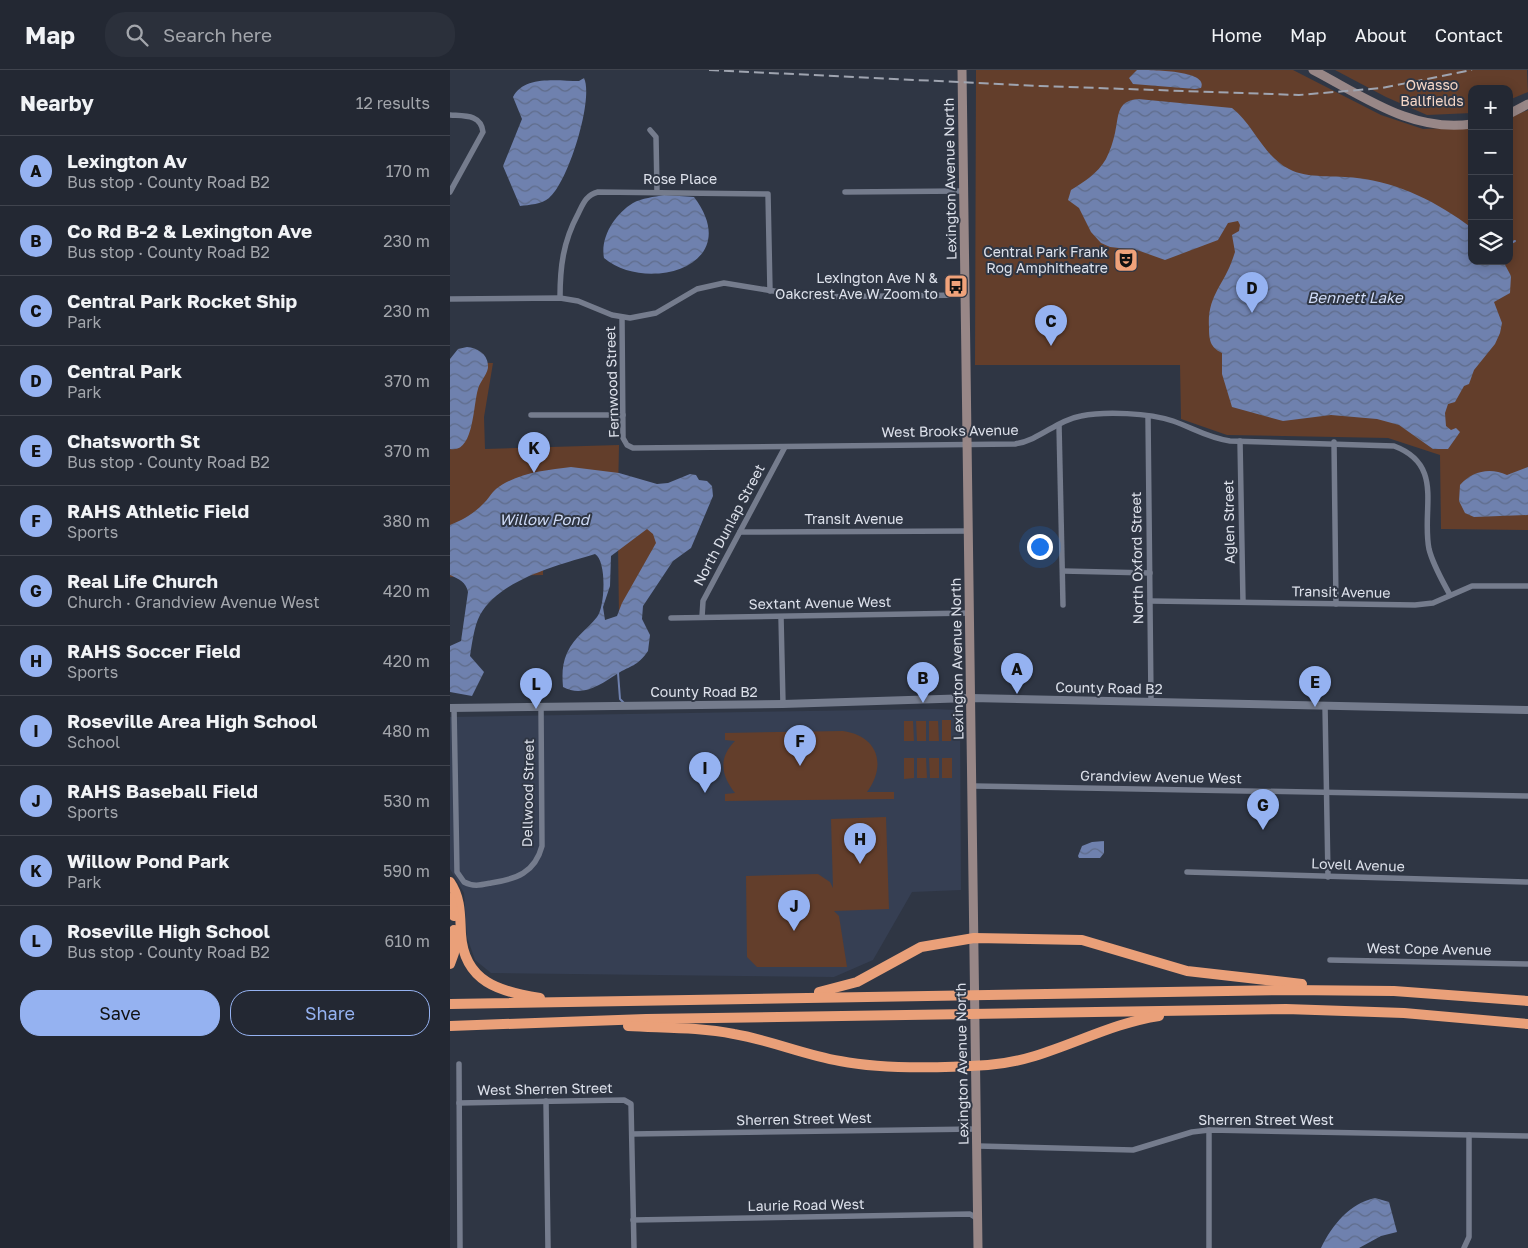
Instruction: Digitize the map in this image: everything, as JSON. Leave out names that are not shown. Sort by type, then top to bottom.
[{"type":"highway","points":[[450,882],[459,901],[464,953],[471,968],[483,980],[497,988],[521,995],[576,1002]]},
{"type":"highway","points":[[450,898],[454,912],[455,943],[450,964]]},
{"type":"highway","points":[[768,998],[828,991],[848,986],[921,947],[974,938],[1071,939],[1095,943],[1187,971],[1368,991],[1528,1001]]},
{"type":"highway","points":[[450,1004],[994,994],[1288,990],[1368,991]]},
{"type":"highway","points":[[568,1022],[718,1031],[758,1039],[821,1057],[858,1064],[976,1066],[1026,1059],[1103,1030],[1141,1019],[1227,1010]]},
{"type":"highway","points":[[450,1026],[994,1013],[1227,1010],[1404,1013],[1528,1024]]},
{"type":"main road","name":"Lexington Avenue North","points":[[962,70],[978,1248]]},
{"type":"main road","points":[[1313,70],[1382,108],[1410,119],[1452,125],[1468,124]]},
{"type":"main road","points":[[1513,112],[1528,104]]},
{"type":"street","points":[[450,115],[474,117],[480,123],[483,132],[450,192]]},
{"type":"street","points":[[650,130],[656,137],[657,192]]},
{"type":"street","points":[[845,192],[963,191]]},
{"type":"street","name":"Rose Place","points":[[560,298],[560,264],[566,239],[585,200],[592,194],[657,192],[768,194],[770,291]]},
{"type":"street","points":[[450,299],[560,298],[578,301],[622,318],[639,318],[656,313],[697,289],[715,283],[734,283],[770,291],[818,298],[965,295]]},
{"type":"street","name":"Fernwood Street","points":[[622,318],[623,438],[627,445]]},
{"type":"street","points":[[531,415],[623,415]]},
{"type":"street","name":"West Brooks Avenue","points":[[627,445],[633,448],[1022,443],[1037,438],[1067,420],[1087,415],[1148,416],[1175,422],[1211,438],[1240,441],[1386,444],[1409,452],[1419,462],[1426,476],[1429,549],[1450,595]]},
{"type":"street","name":"North Oxford Street","points":[[1148,416],[1152,700]]},
{"type":"street","points":[[1059,425],[1063,606]]},
{"type":"street","name":"Aglen Street","points":[[1240,441],[1243,602]]},
{"type":"street","points":[[1334,442],[1336,604]]},
{"type":"street","name":"North Dunlap Street","points":[[702,617],[703,601],[785,447]]},
{"type":"street","name":"Transit Avenue","points":[[740,532],[969,531]]},
{"type":"street","points":[[1063,571],[1150,573]]},
{"type":"street","name":"Transit Avenue","points":[[1150,601],[1425,605],[1472,586],[1528,586]]},
{"type":"street","name":"Sextant Avenue West","points":[[671,618],[970,613]]},
{"type":"street","points":[[782,616],[783,704]]},
{"type":"street","name":"County Road B2","points":[[452,708],[783,704],[971,698],[1152,700],[1528,710]]},
{"type":"street","name":"Dellwood Street","points":[[452,708],[457,872],[464,882],[476,885],[518,877],[534,865],[540,855],[542,846],[541,706]]},
{"type":"street","points":[[1325,706],[1325,792],[1328,877]]},
{"type":"street","name":"Grandview Avenue West","points":[[973,786],[1528,796]]},
{"type":"street","name":"Lovell Avenue","points":[[1187,872],[1528,882]]},
{"type":"street","name":"West Cope Avenue","points":[[1330,960],[1528,964]]},
{"type":"street","points":[[459,1064],[460,1248]]},
{"type":"street","name":"West Sherren Street","points":[[458,1103],[624,1100],[631,1104],[632,1134]]},
{"type":"street","points":[[546,1101],[548,1248]]},
{"type":"street","name":"Sherren Street West","points":[[632,1134],[977,1129]]},
{"type":"street","points":[[1209,1130],[1209,1248]]},
{"type":"street","name":"Sherren Street West","points":[[978,1146],[1133,1150],[1192,1132],[1209,1130],[1528,1136]]},
{"type":"street","points":[[632,1134],[634,1248]]},
{"type":"street","points":[[1464,1248],[1469,1237],[1469,1135]]},
{"type":"street","name":"Laurie Road West","points":[[633,1220],[970,1214],[978,1219]]},
{"type":"shaded area","points":[[956,710],[960,716],[961,890],[912,892],[873,960],[834,977],[491,973],[475,960],[467,937],[464,893],[450,869],[450,717]]},
{"type":"green space","points":[[976,70],[1293,70],[1381,115],[1423,129],[1468,127],[1468,265],[1513,265],[1513,116],[1528,110],[1528,530],[1441,529],[1440,455],[1388,438],[1227,435],[1181,419],[1180,365],[975,365]]},
{"type":"green space","name":"Owasso Ballfields","points":[[1335,70],[1527,70],[1528,92],[1513,98],[1513,85],[1468,85],[1468,113],[1427,115],[1386,97]]},
{"type":"green space","points":[[450,362],[493,363],[484,417],[485,449],[619,445],[618,496],[684,497],[619,617],[618,544],[543,545],[543,575],[450,577]]},
{"type":"green space","points":[[942,720],[951,720],[951,741],[942,741]]},
{"type":"green space","points":[[904,721],[913,721],[914,741],[904,741]]},
{"type":"green space","points":[[916,721],[926,721],[926,741],[917,741]]},
{"type":"green space","points":[[929,721],[938,721],[939,741],[929,741]]},
{"type":"green space","points":[[843,731],[864,739],[876,753],[877,772],[867,792],[894,792],[894,799],[725,801],[725,794],[735,793],[727,780],[723,767],[726,754],[735,741],[725,740],[725,733]]},
{"type":"green space","points":[[904,758],[914,758],[914,778],[904,779]]},
{"type":"green space","points":[[917,758],[926,758],[927,778],[917,778]]},
{"type":"green space","points":[[929,758],[939,758],[939,778],[930,778]]},
{"type":"green space","points":[[942,758],[952,758],[952,778],[942,778]]},
{"type":"green space","points":[[886,817],[889,909],[834,911],[839,916],[847,967],[757,967],[747,957],[746,876],[818,874],[830,882],[833,888],[831,819]]},
{"type":"water","points":[[1137,70],[1188,74],[1201,82],[1201,88],[1133,84],[1129,78]]},
{"type":"water","points":[[584,78],[586,89],[582,121],[564,176],[549,198],[543,202],[520,206],[503,166],[522,119],[513,97],[518,90],[533,82],[552,80],[579,81]]},
{"type":"water","name":"Bennett Lake","points":[[1138,99],[1232,108],[1247,123],[1272,156],[1289,169],[1304,174],[1349,177],[1388,184],[1418,195],[1468,225],[1468,265],[1505,265],[1511,276],[1510,293],[1494,302],[1502,323],[1500,333],[1495,344],[1474,370],[1469,384],[1464,386],[1455,402],[1448,404],[1445,413],[1446,426],[1451,430],[1456,428],[1460,432],[1448,449],[1433,449],[1399,425],[1377,419],[1331,415],[1283,421],[1232,407],[1222,374],[1222,353],[1213,346],[1210,339],[1209,316],[1213,299],[1235,252],[1232,235],[1239,231],[1240,225],[1238,221],[1228,223],[1218,240],[1165,260],[1137,250],[1110,247],[1101,243],[1091,232],[1079,208],[1068,200],[1071,190],[1095,173],[1106,159],[1115,133],[1120,110],[1122,106],[1131,100]]},
{"type":"water","points":[[664,195],[694,197],[707,221],[708,241],[700,256],[685,267],[665,273],[644,273],[622,269],[604,258],[604,242],[610,227],[620,213],[637,201]]},
{"type":"water","points":[[467,347],[484,354],[488,368],[478,389],[468,436],[464,444],[458,449],[450,449],[450,359],[458,349]]},
{"type":"water","name":"Willow Pond","points":[[571,467],[619,473],[657,484],[668,483],[690,474],[696,475],[699,480],[707,481],[712,486],[713,496],[691,548],[673,561],[643,606],[642,619],[650,635],[648,651],[637,663],[592,688],[578,691],[563,687],[564,661],[567,653],[577,638],[597,617],[602,604],[604,584],[602,565],[595,554],[532,575],[501,592],[489,602],[478,619],[470,656],[484,672],[472,696],[450,692],[450,646],[461,641],[468,592],[464,583],[450,575],[450,525],[464,519],[475,511],[494,491],[513,479],[532,473]],"holes":[[[647,529],[653,534],[656,543],[622,603],[617,616],[605,620],[603,607],[610,586],[611,556]]]},
{"type":"water","points":[[1528,467],[1528,515],[1474,517],[1465,513],[1459,501],[1460,485],[1470,476],[1488,471],[1507,475]]},
{"type":"water","points":[[1104,841],[1104,853],[1100,858],[1079,858],[1082,846],[1092,842]]},
{"type":"water","points":[[1375,1198],[1389,1202],[1397,1232],[1381,1236],[1359,1248],[1321,1248],[1336,1223],[1343,1216],[1358,1205]]},
{"type":"waterway","points":[[618,673],[620,699],[624,703]]},
{"type":"railway","points":[[709,70],[1040,86],[1299,95],[1382,88],[1472,70]]},
{"type":"place","name":"Central Park Frank Rog Amphitheatre","points":[[1126,260]]},
{"type":"place","name":"Lexington Ave N & Oakcrest Ave W Zoom to","points":[[956,286]]},
{"type":"place","name":"Central Park","points":[[1252,313]]},
{"type":"place","name":"Central Park Rocket Ship","points":[[1051,346]]},
{"type":"place","name":"Willow Pond Park","points":[[534,473]]},
{"type":"place","name":"Lexington Av","points":[[1017,694]]},
{"type":"place","name":"Co Rd B-2 & Lexington Ave","points":[[923,703]]},
{"type":"place","name":"Chatsworth St","points":[[1315,707]]},
{"type":"place","name":"Roseville High School","points":[[536,709]]},
{"type":"place","name":"RAHS Athletic Field","points":[[800,766]]},
{"type":"place","name":"Roseville Area High School","points":[[705,793]]},
{"type":"place","name":"Real Life Church","points":[[1263,830]]},
{"type":"place","name":"RAHS Soccer Field","points":[[860,864]]},
{"type":"place","name":"RAHS Baseball Field","points":[[794,931]]}]
